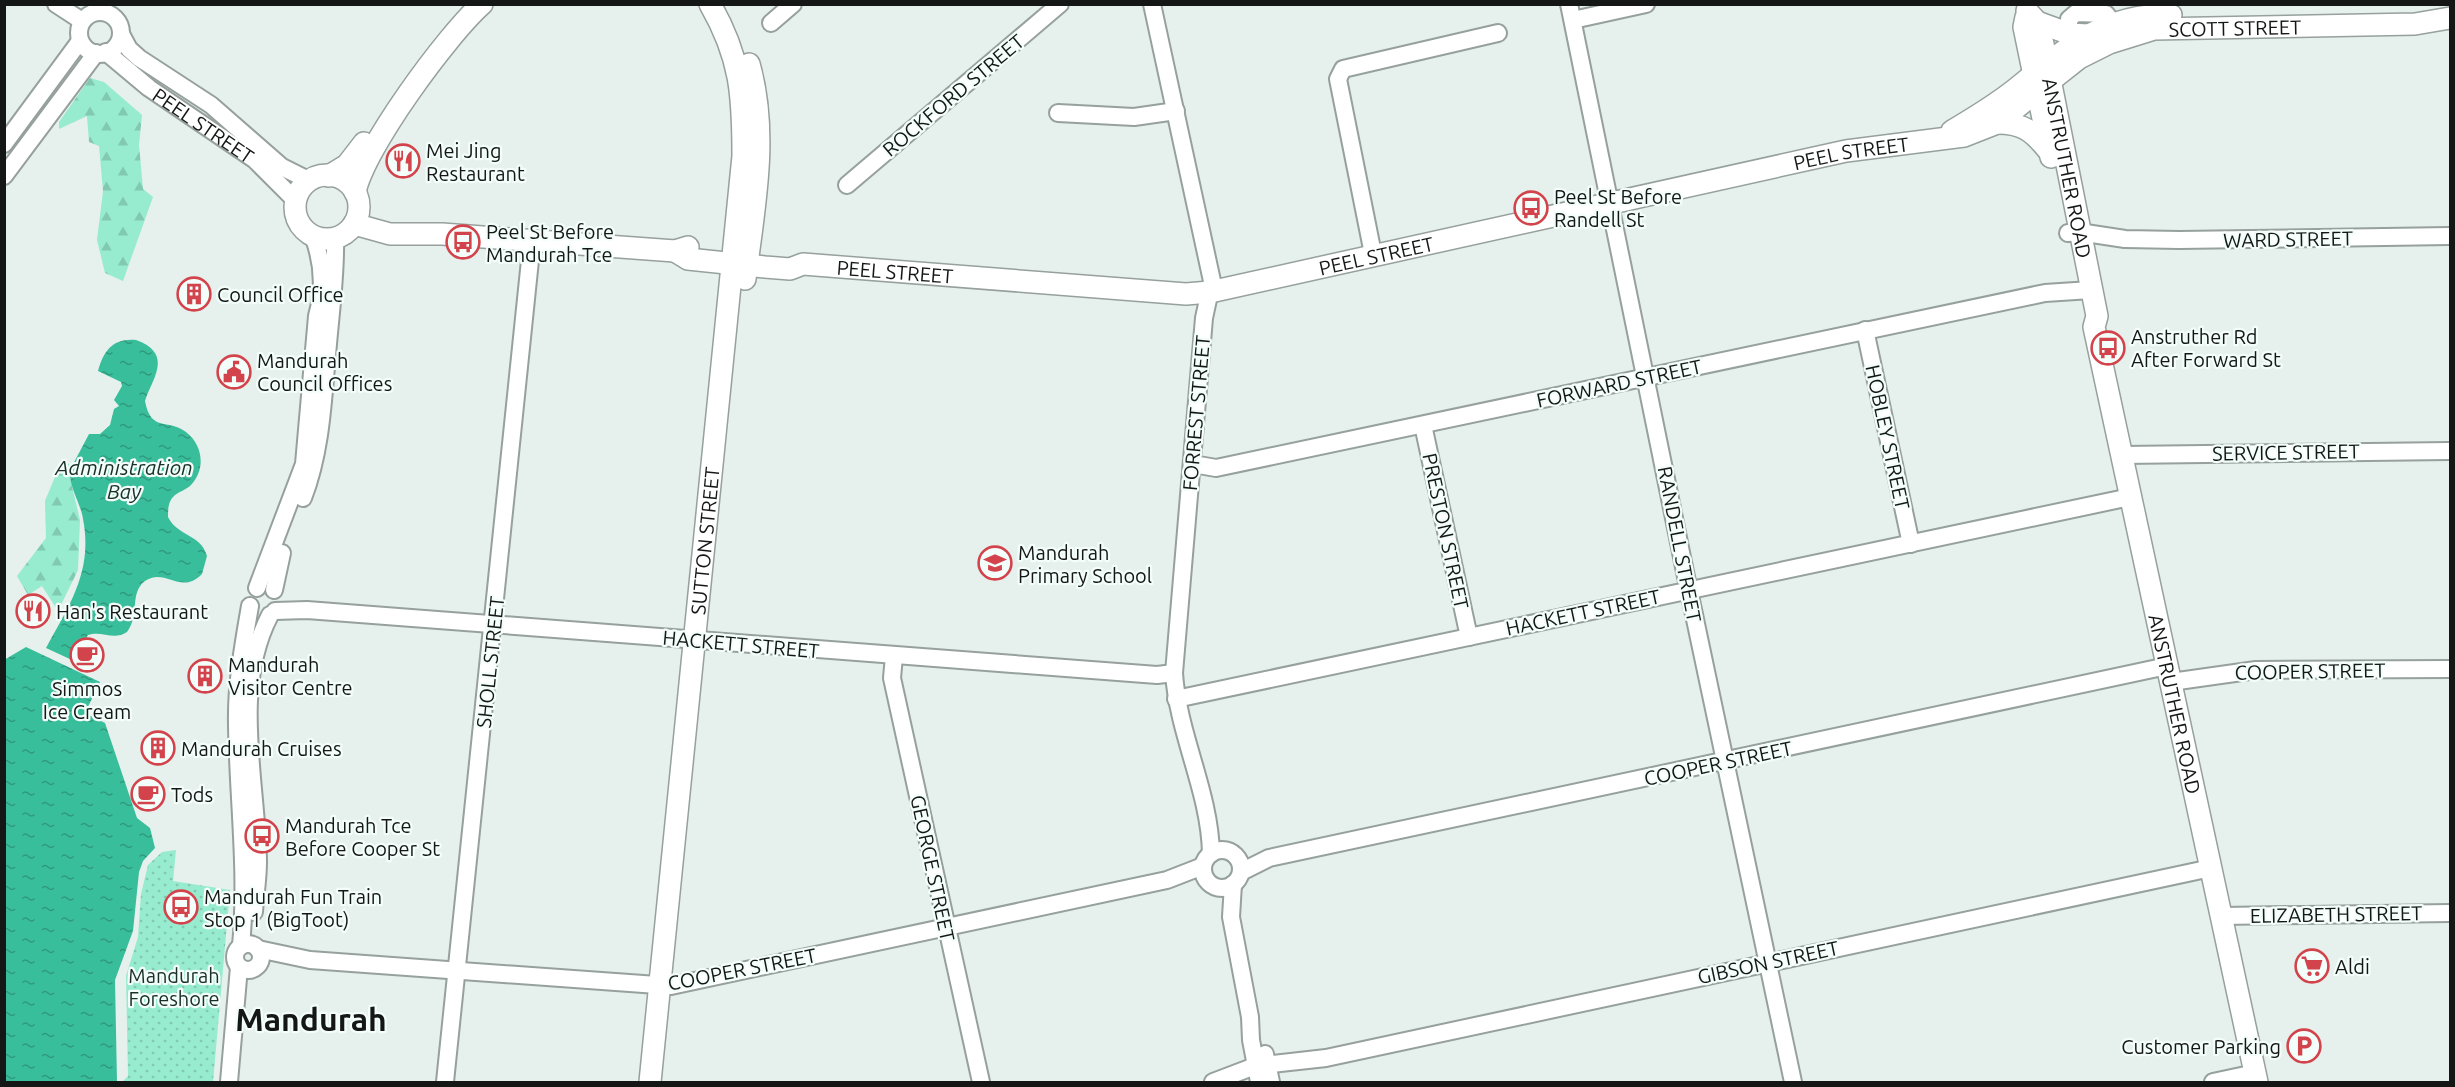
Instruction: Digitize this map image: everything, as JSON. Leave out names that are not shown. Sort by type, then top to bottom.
[{"type":"main road","points":[[465,4],[399,90],[347,165],[303,186],[296,201],[297,218],[300,225],[313,236],[334,238],[342,235],[356,208],[364,163],[412,90],[482,4]]},
{"type":"main road","name":"SUTTON STREET","points":[[710,4],[724,28],[737,63],[751,156]]},
{"type":"main road","name":"SUTTON STREET","points":[[661,1083],[666,986],[730,345],[751,156],[760,122],[758,93],[742,36],[726,4]]},
{"type":"main road","name":"SCOTT STREET","points":[[2042,78],[2078,31],[2163,15],[2424,14],[2451,9]]},
{"type":"main road","points":[[2030,12],[2063,32],[2078,31]]},
{"type":"main road","name":"ANSTRUTHER ROAD","points":[[2030,12],[2024,27],[2042,78],[2085,285],[2087,320],[2094,327],[2256,1078]]},
{"type":"main road","name":"SCOTT STREET","points":[[2042,78],[2109,43],[2154,29],[2415,24],[2451,18]]},
{"type":"main road","name":"PEEL STREET","points":[[356,208],[386,223],[442,234],[675,251],[689,246],[790,269],[802,264],[1186,294],[1210,292],[1373,254],[1846,151],[1941,137],[1964,136],[1997,123],[2042,78]]},
{"type":"main road","name":"PEEL STREET","points":[[1941,137],[2012,92],[2042,78]]},
{"type":"main road","name":"ANSTRUTHER ROAD","points":[[2042,78],[2050,152],[2076,241]]},
{"type":"main road","points":[[1997,123],[2010,123],[2027,128],[2050,152]]},
{"type":"main road","points":[[319,178],[340,178],[356,208]]},
{"type":"main road","name":"SUTTON STREET","points":[[650,1083],[666,986]]},
{"type":"street","points":[[56,4],[82,21]]},
{"type":"street","points":[[771,23],[793,4]]},
{"type":"street","name":"ROCKFORD STREET","points":[[847,185],[1060,4]]},
{"type":"street","name":"FORREST STREET","points":[[1152,4],[1209,268],[1210,292],[1204,318],[1174,673],[1176,699],[1210,823],[1208,871]]},
{"type":"street","points":[[1571,12],[1646,4]]},
{"type":"street","points":[[4,176],[101,53],[116,46],[120,20],[103,8],[93,12],[82,21],[79,27],[81,41],[89,51],[101,53]]},
{"type":"street","name":"RANDELL STREET","points":[[1571,12],[1793,1083]]},
{"type":"street","name":"PEEL STREET","points":[[120,20],[129,49],[139,58],[212,105],[282,167],[319,178]]},
{"type":"street","points":[[1373,254],[1338,79],[1343,69],[1498,33]]},
{"type":"street","points":[[4,144],[81,41]]},
{"type":"street","name":"PEEL STREET","points":[[101,53],[255,160],[296,201]]},
{"type":"street","points":[[1058,113],[1134,117],[1176,111]]},
{"type":"street","points":[[229,1083],[248,968],[261,957],[251,947],[245,863],[237,725],[240,663],[250,596],[257,588],[304,464],[317,316],[322,298],[322,272],[313,236]]},
{"type":"street","name":"WARD STREET","points":[[2076,241],[2451,237]]},
{"type":"street","points":[[251,947],[258,863],[249,681],[254,649],[274,604],[277,566],[315,468],[335,267],[334,238]]},
{"type":"street","name":"SHOLL STREET","points":[[445,1083],[532,240]]},
{"type":"street","name":"FORWARD STREET","points":[[1193,464],[1216,468],[2085,285]]},
{"type":"street","name":"HOBLEY STREET","points":[[1865,330],[1911,544]]},
{"type":"street","name":"PRESTON STREET","points":[[1423,425],[1469,637]]},
{"type":"street","name":"SERVICE STREET","points":[[2122,455],[2451,451]]},
{"type":"street","name":"HACKETT STREET","points":[[1176,699],[2130,497]]},
{"type":"street","points":[[257,588],[266,586],[274,604]]},
{"type":"street","points":[[250,606],[256,614],[274,604]]},
{"type":"street","name":"HACKETT STREET","points":[[274,604],[307,610],[894,656],[1156,675],[1174,673]]},
{"type":"street","name":"GEORGE STREET","points":[[894,656],[892,678],[981,1081]]},
{"type":"street","name":"COOPER STREET","points":[[1237,878],[1269,858],[1726,761],[2169,674],[2256,670],[2451,669]]},
{"type":"street","name":"FORREST STREET","points":[[1210,823],[1240,862],[1237,878]]},
{"type":"street","name":"COOPER STREET","points":[[251,947],[310,960],[666,986],[1208,871],[1231,852],[1269,858]]},
{"type":"street","name":"GIBSON STREET","points":[[1213,1083],[1298,1069],[1326,1058],[2211,868]]},
{"type":"street","points":[[1208,871],[1223,888],[1237,878]]},
{"type":"street","points":[[1208,871],[1231,917],[1250,1017],[1264,1075]]},
{"type":"street","points":[[1231,917],[1237,878]]},
{"type":"street","name":"ELIZABETH STREET","points":[[2221,916],[2451,913]]},
{"type":"street","points":[[248,968],[235,956],[251,947]]},
{"type":"street","name":"COOPER STREET","points":[[248,968],[310,960]]},
{"type":"street","points":[[239,1083],[248,968]]},
{"type":"street","name":"GIBSON STREET","points":[[1241,1083],[1264,1075]]},
{"type":"street","points":[[2213,1083],[2256,1078]]},
{"type":"green space","points":[[90,78],[104,82],[142,115],[139,145],[143,189],[153,197],[123,281],[105,273],[97,240],[103,191],[99,146],[89,142],[87,116],[59,129],[59,122]]},
{"type":"green space","points":[[61,462],[69,464],[69,474],[80,520],[78,570],[58,611],[42,586],[28,595],[17,576],[46,538],[45,501]]},
{"type":"green space","name":"Mandurah Foreshore","points":[[176,850],[173,881],[230,890],[213,1082],[122,1082],[128,1076],[126,976],[138,937],[141,894],[148,865],[162,852]]},
{"type":"water","name":"Administration Bay","points":[[136,340],[155,352],[158,360],[155,376],[145,401],[151,417],[186,432],[192,437],[199,450],[200,465],[196,479],[189,487],[173,497],[169,505],[168,517],[177,528],[200,543],[207,556],[202,574],[194,580],[180,582],[159,577],[145,581],[137,592],[133,619],[127,632],[117,636],[88,635],[72,660],[46,648],[71,602],[85,555],[83,519],[71,482],[70,470],[89,434],[100,434],[110,425],[114,409],[119,406],[114,400],[122,386],[121,382],[98,371],[103,357],[115,343]]},
{"type":"water","points":[[26,647],[100,682],[85,713],[105,723],[137,818],[150,828],[155,848],[143,861],[139,872],[133,931],[115,980],[117,1082],[5,1082],[4,660]]},
{"type":"place","name":"Mei Jing Restaurant","points":[[403,161]]},
{"type":"place","name":"Peel St Before Randell St","points":[[1531,208]]},
{"type":"place","name":"Peel St Before Mandurah Tce","points":[[463,242]]},
{"type":"place","name":"Council Office","points":[[194,294]]},
{"type":"place","name":"Anstruther Rd After Forward St","points":[[2108,348]]},
{"type":"place","name":"Mandurah Council Offices","points":[[234,372]]},
{"type":"place","name":"Mandurah Primary School","points":[[995,563]]},
{"type":"place","name":"Han's Restaurant","points":[[33,611]]},
{"type":"place","name":"Simmos Ice Cream","points":[[87,655]]},
{"type":"place","name":"Mandurah Visitor Centre","points":[[205,676]]},
{"type":"place","name":"Mandurah Cruises","points":[[158,748]]},
{"type":"place","name":"Tods","points":[[148,794]]},
{"type":"place","name":"Mandurah Tce Before Cooper St","points":[[262,836]]},
{"type":"place","name":"Mandurah Fun Train Stop 1 (BigToot)","points":[[181,907]]},
{"type":"place","name":"Aldi","points":[[2312,966]]},
{"type":"place","name":"Customer Parking","points":[[2304,1046]]},
{"type":"district","name":"Mandurah","points":[[311,1019]]}]
